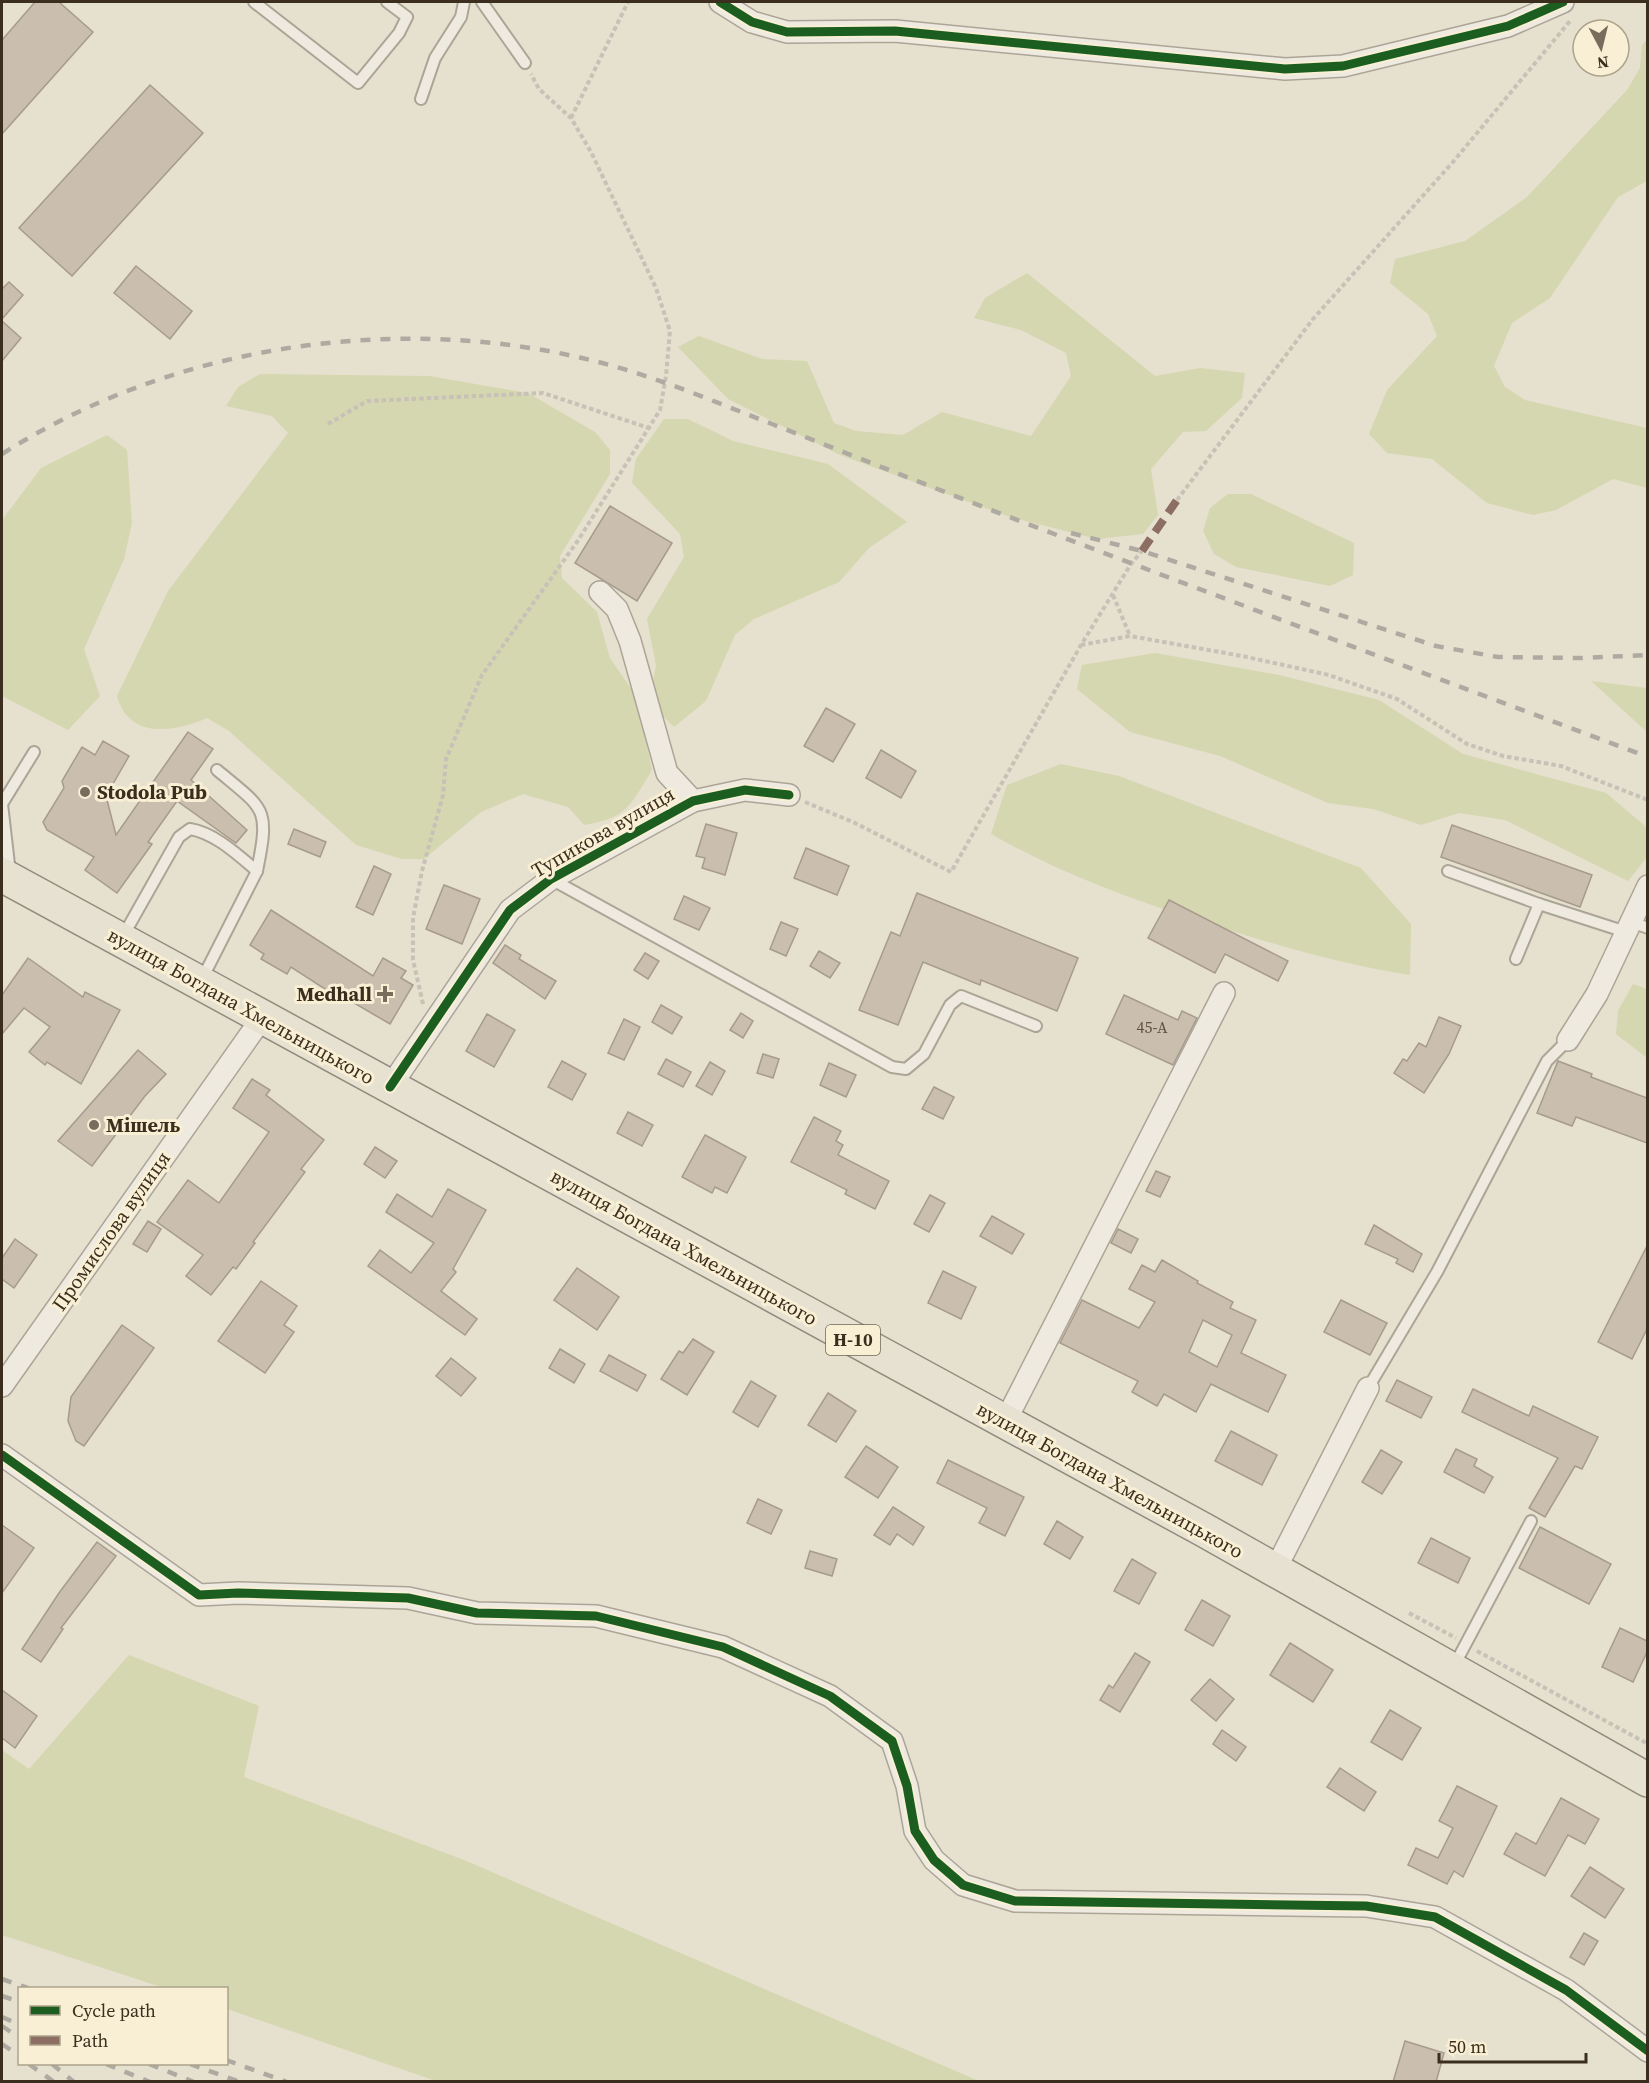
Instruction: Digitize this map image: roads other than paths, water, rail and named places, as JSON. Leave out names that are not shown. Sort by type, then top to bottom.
[{"type":"main road","name":"вулиця Богдана Хмельницького","points":[[6,877],[1275,1570],[1647,1780]]},
{"type":"street","points":[[720,2],[752,22],[787,32],[895,31],[1285,69],[1343,66],[1567,10]]},
{"type":"street","points":[[600,592],[617,609],[630,641],[667,773],[693,801]]},
{"type":"street","name":"Тупикова вулиця","points":[[390,1087],[510,910],[551,879],[693,801],[745,790],[789,795]]},
{"type":"street","points":[[1568,1040],[1635,928],[1647,886]]},
{"type":"street","points":[[1005,1422],[1224,993]]},
{"type":"street","name":"Промислова вулиця","points":[[3,1381],[262,1018]]},
{"type":"street","points":[[1275,1570],[1368,1388]]},
{"type":"street","points":[[2,1455],[199,1594],[408,1598],[477,1613],[596,1616],[723,1647],[830,1696],[892,1741],[907,1786],[915,1831],[934,1860],[963,1885],[1015,1901],[1366,1906],[1435,1917],[1566,1990],[1647,2051]]},
{"type":"lane","points":[[254,2],[358,83],[399,33],[407,17],[387,2]]},
{"type":"lane","points":[[421,99],[435,58],[460,17],[464,2]]},
{"type":"lane","points":[[482,2],[525,63]]},
{"type":"lane","points":[[6,877],[2,804],[34,752]]},
{"type":"lane","points":[[200,984],[257,871],[263,830],[263,819],[258,804],[217,770]]},
{"type":"lane","points":[[121,940],[179,837],[190,829],[200,831],[233,851],[257,871]]},
{"type":"lane","points":[[1449,871],[1539,904],[1635,928]]},
{"type":"lane","points":[[551,879],[892,1066],[906,1070],[924,1054],[950,1005],[962,996],[1036,1026]]},
{"type":"lane","points":[[1515,959],[1539,904]]},
{"type":"lane","points":[[1368,1388],[1437,1272],[1547,1061],[1568,1040]]},
{"type":"lane","points":[[1453,1669],[1531,1521]]},
{"type":"railway","points":[[2,454],[67,417],[136,388],[208,365],[282,349],[358,340],[433,339],[508,345],[582,358],[631,371],[678,388],[1007,516],[1648,757]]},
{"type":"railway","points":[[1071,533],[1142,551],[1436,646],[1498,657],[1582,658],[1648,655]]},
{"type":"railway","points":[[2,1979],[25,1987]]},
{"type":"railway","points":[[2,1996],[18,2001]]},
{"type":"railway","points":[[2,2017],[18,2024]]},
{"type":"railway","points":[[2,2026],[18,2037]]},
{"type":"railway","points":[[2,2044],[18,2055]]},
{"type":"railway","points":[[228,2061],[287,2082]]},
{"type":"railway","points":[[30,2065],[54,2082]]},
{"type":"railway","points":[[53,2065],[74,2082]]},
{"type":"railway","points":[[108,2065],[150,2082]]},
{"type":"railway","points":[[152,2065],[194,2082]]},
{"type":"railway","points":[[193,2065],[240,2082]]},
{"type":"place","name":"Stodola Pub","points":[[85,792]]},
{"type":"place","name":"Medhall","points":[[385,994]]},
{"type":"place","name":"Мішель","points":[[94,1125]]}]
